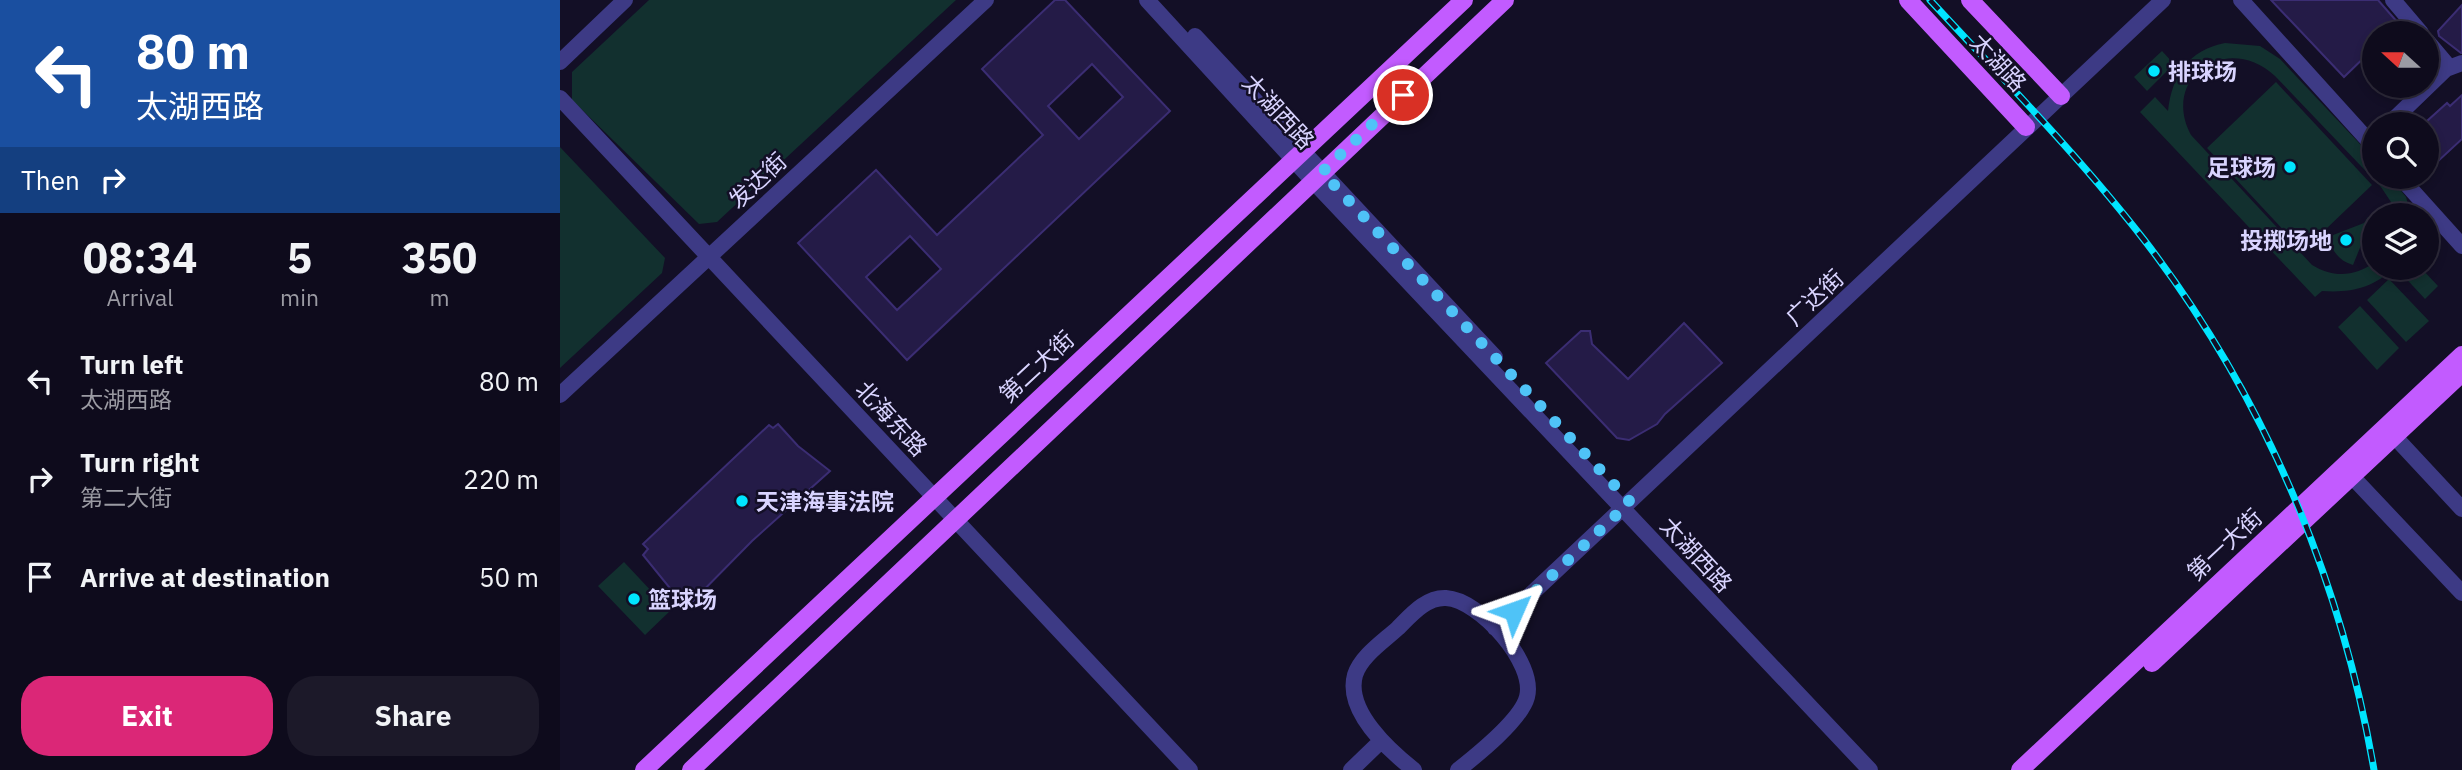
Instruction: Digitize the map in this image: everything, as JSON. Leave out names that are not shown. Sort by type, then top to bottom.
[{"type":"main road","name":"第二大街","points":[[644,770],[1464,0]]},
{"type":"main road","points":[[691,770],[1505,0]]},
{"type":"main road","name":"太湖路","points":[[1908,0],[2026,127]]},
{"type":"main road","name":"太湖路","points":[[1970,0],[2061,96]]},
{"type":"main road","name":"第一大街","points":[[2037,770],[2347,471],[2462,355]]},
{"type":"main road","name":"第一大街","points":[[2020,770],[2347,471],[2394,436],[2462,373]]},
{"type":"street","points":[[560,62],[625,0]]},
{"type":"street","name":"发达街","points":[[560,395],[986,0]]},
{"type":"street","name":"太湖西路","points":[[1147,0],[1298,155]]},
{"type":"street","name":"太湖西路","points":[[1161,0],[1317,176],[1870,770]]},
{"type":"street","name":"广达街","points":[[1496,628],[2163,0]]},
{"type":"street","points":[[2241,0],[2362,131]]},
{"type":"street","points":[[2393,0],[2411,21]]},
{"type":"street","points":[[2402,112],[2455,65],[2440,52]]},
{"type":"street","name":"北海东路","points":[[560,98],[1190,770]]},
{"type":"street","points":[[2411,189],[2462,246]]},
{"type":"street","points":[[2394,436],[2462,509]]},
{"type":"street","points":[[2347,471],[2462,593]]},
{"type":"street","name":"太湖西路","points":[[1627,506],[1882,770]]},
{"type":"street","points":[[1414,770],[1381,741],[1362,711],[1354,687],[1355,675],[1367,657],[1416,610],[1431,600],[1444,598],[1458,600],[1476,610],[1496,628],[1525,670],[1528,696],[1517,716],[1458,770]]},
{"type":"street","points":[[1351,770],[1381,741]]},
{"type":"green space","points":[[649,0],[956,0],[717,222],[699,224],[572,100],[572,72]]},
{"type":"green space","points":[[2225,43],[2260,46],[2280,59],[2362,146],[2362,167],[2275,76],[2257,64],[2238,58],[2220,60],[2204,67],[2192,79],[2184,95],[2184,114],[2191,135],[2312,265],[2336,274],[2362,270],[2362,280],[2378,280],[2352,290],[2322,291],[2315,297],[2140,112],[2155,97],[2168,111],[2174,86],[2184,66],[2212,46]]},
{"type":"green space","name":"排球场","points":[[2162,51],[2174,64],[2147,91],[2134,77]]},
{"type":"green space","name":"足球场","points":[[2276,82],[2362,174],[2362,189],[2368,189],[2303,251],[2207,148]]},
{"type":"green space","points":[[560,147],[665,258],[662,273],[560,368]]},
{"type":"green space","points":[[2382,189],[2400,189],[2408,203],[2391,203]]},
{"type":"green space","name":"投掷场地","points":[[2362,224],[2362,243],[2353,265],[2337,255],[2328,237]]},
{"type":"green space","points":[[2390,280],[2429,321],[2406,342],[2367,300]]},
{"type":"green space","points":[[2407,280],[2432,280],[2438,286],[2425,299]]},
{"type":"green space","points":[[2360,306],[2399,348],[2377,370],[2338,327]]},
{"type":"green space","name":"篮球场","points":[[624,562],[670,611],[645,635],[598,586]]},
{"type":"building","points":[[1055,0],[1065,0],[1170,111],[907,360],[798,243],[876,170],[937,235],[1043,135],[982,69]],"holes":[[[1092,64],[1123,97],[1079,139],[1048,106]],[[910,236],[941,269],[897,310],[866,277]]]},
{"type":"building","points":[[2271,0],[2378,0],[2396,21],[2362,21],[2362,60],[2344,77]]},
{"type":"building","points":[[2462,5],[2462,53],[2440,37],[2440,29]]},
{"type":"building","points":[[2462,95],[2462,139],[2439,160],[2437,112],[2447,103],[2450,106]]},
{"type":"building","points":[[1684,323],[1722,363],[1657,424],[1629,440],[1617,438],[1546,363],[1581,331],[1590,331],[1592,344],[1628,379]]},
{"type":"building","name":"天津海事法院","points":[[778,424],[798,446],[830,471],[752,541],[686,608],[643,555],[648,549],[643,544],[769,425],[773,428]]},
{"type":"railway","points":[[1930,0],[2120,209],[2188,300],[2226,362],[2261,426],[2292,492],[2318,559],[2341,628],[2360,699],[2374,770]]},
{"type":"place","name":"排球场","points":[[2154,71]]},
{"type":"place","name":"足球场","points":[[2290,167]]},
{"type":"place","name":"投掷场地","points":[[2346,240]]},
{"type":"place","name":"天津海事法院","points":[[742,501]]},
{"type":"place","name":"篮球场","points":[[634,599]]},
{"type":"route","points":[[1403,95],[1322,172],[1630,502],[1514,611]]}]
